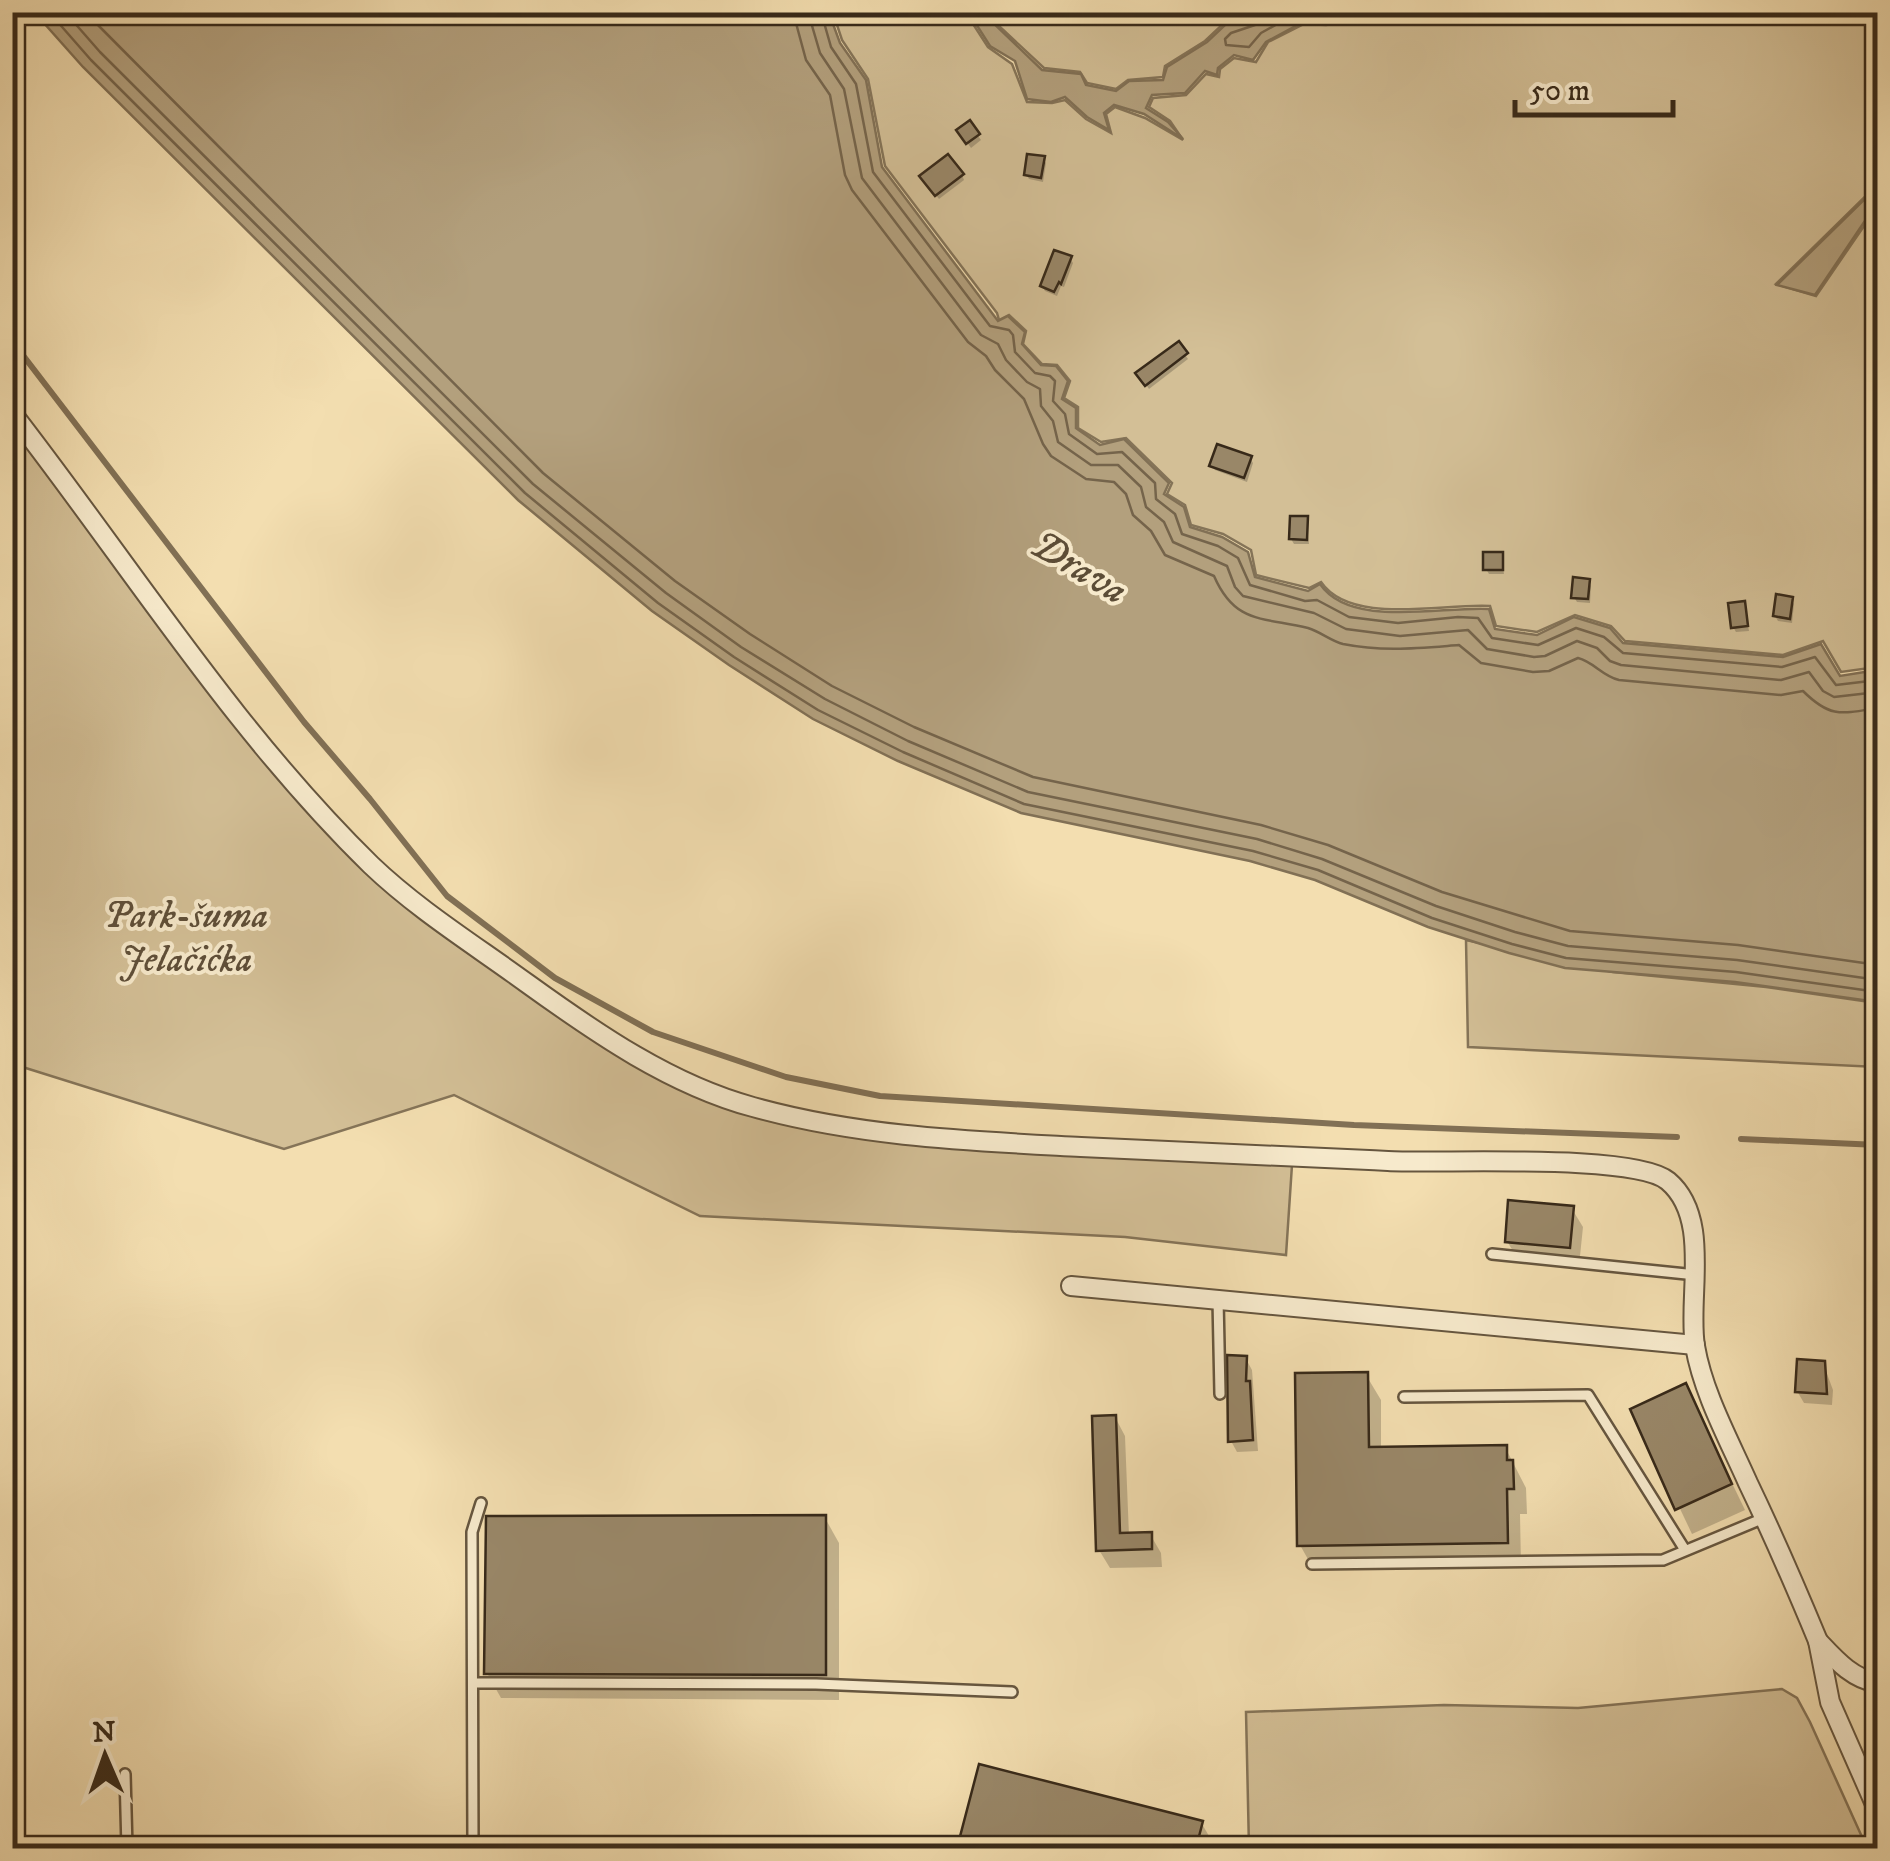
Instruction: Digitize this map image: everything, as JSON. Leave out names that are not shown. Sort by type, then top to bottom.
[{"type":"street","points":[[12,413],[260,745],[375,869],[563,1010],[646,1062],[746,1106],[820,1123],[960,1141],[1401,1162],[1595,1164],[1666,1178],[1681,1197],[1691,1224],[1696,1275],[1695,1344],[1726,1434],[1818,1640],[1830,1702],[1878,1812]]},
{"type":"street","points":[[1070,1286],[1695,1344]]},
{"type":"street","points":[[1818,1640],[1840,1665],[1878,1684]]},
{"type":"lane","points":[[1492,1254],[1696,1275]]},
{"type":"lane","points":[[1218,1299],[1220,1394]]},
{"type":"lane","points":[[1404,1398],[1588,1394],[1685,1550]]},
{"type":"lane","points":[[473,1848],[472,1532],[481,1503]]},
{"type":"lane","points":[[1312,1564],[1662,1560],[1764,1518]]},
{"type":"lane","points":[[472,1683],[816,1684],[1012,1692]]},
{"type":"lane","points":[[125,1774],[127,1848]]},
{"type":"green space","points":[[1421,12],[1509,13],[1519,17],[1521,12],[1877,13],[1877,185],[1776,284],[1816,296],[1877,207],[1877,667],[1841,672],[1823,641],[1783,655],[1625,641],[1611,626],[1575,615],[1537,632],[1496,626],[1490,606],[1375,608],[1335,596],[1321,582],[1309,588],[1256,575],[1251,550],[1223,534],[1191,525],[1185,505],[1167,494],[1172,483],[1126,438],[1101,442],[1078,428],[1078,407],[1064,398],[1070,381],[1057,365],[1042,364],[1023,344],[1026,331],[1009,315],[999,320],[885,166],[868,79],[842,40],[833,13],[966,13],[988,47],[1012,64],[1027,102],[1065,100],[1086,119],[1111,133],[1106,114],[1115,107],[1145,118],[1183,140],[1170,121],[1149,107],[1153,98],[1186,95],[1206,74],[1219,77],[1220,69],[1234,58],[1256,62],[1268,42],[1304,24],[1326,25]]},
{"type":"green space","points":[[985,13],[1258,13],[1225,22],[1205,41],[1165,66],[1163,77],[1128,80],[1116,89],[1087,83],[1080,72],[1044,68]]},
{"type":"green space","name":"Park-šuma Jelačićka","points":[[12,415],[308,812],[380,884],[461,948],[551,1010],[751,1113],[1292,1165],[1286,1255],[1125,1237],[700,1216],[454,1095],[284,1149],[13,1064]]},
{"type":"green space","points":[[1466,940],[1613,972],[1877,1003],[1877,1067],[1468,1047]]},
{"type":"green space","points":[[1782,1689],[1797,1698],[1810,1722],[1867,1848],[1249,1848],[1246,1712],[1444,1705],[1578,1708]]},
{"type":"water","name":"Drava","points":[[35,13],[829,13],[840,43],[866,80],[882,167],[998,321],[1008,316],[1025,332],[1022,344],[1041,365],[1056,366],[1068,381],[1062,399],[1076,408],[1076,428],[1100,445],[1124,439],[1169,483],[1164,494],[1184,507],[1190,527],[1222,537],[1248,552],[1255,577],[1308,591],[1320,584],[1334,598],[1374,611],[1489,609],[1495,629],[1537,635],[1574,617],[1610,628],[1623,643],[1783,657],[1821,644],[1840,676],[1877,670],[1877,1002],[1735,982],[1565,968],[1428,927],[1315,880],[1250,861],[1021,813],[898,761],[813,719],[652,611],[518,500],[83,67]]},
{"type":"water","points":[[969,13],[983,13],[1042,70],[1081,74],[1086,85],[1116,91],[1129,81],[1163,80],[1167,67],[1207,42],[1226,24],[1265,13],[1405,13],[1303,22],[1266,42],[1253,60],[1234,55],[1218,68],[1217,75],[1205,71],[1185,93],[1152,95],[1146,108],[1168,122],[1183,139],[1144,114],[1114,105],[1104,113],[1109,130],[1065,97],[1051,102],[1027,99],[1015,61],[990,46]]},
{"type":"water","points":[[1877,187],[1877,203],[1815,295],[1777,285]]},
{"type":"building","points":[[970,120],[980,134],[966,144],[956,130]]},
{"type":"building","points":[[948,154],[964,174],[935,196],[919,176]]},
{"type":"building","points":[[1027,154],[1045,156],[1041,178],[1024,175]]},
{"type":"building","points":[[1054,250],[1072,256],[1054,292],[1040,286]]},
{"type":"building","points":[[1179,341],[1188,353],[1145,386],[1135,373]]},
{"type":"building","points":[[1217,444],[1252,456],[1244,478],[1209,466]]},
{"type":"building","points":[[1290,516],[1308,516],[1307,540],[1289,539]]},
{"type":"building","points":[[1483,552],[1503,552],[1503,570],[1483,570]]},
{"type":"building","points":[[1573,577],[1590,579],[1588,599],[1571,598]]},
{"type":"building","points":[[1776,594],[1793,597],[1790,619],[1773,616]]},
{"type":"building","points":[[1745,601],[1748,626],[1731,628],[1728,603]]},
{"type":"building","points":[[1508,1200],[1574,1206],[1570,1248],[1505,1242]]},
{"type":"building","points":[[1227,1355],[1247,1356],[1253,1440],[1228,1442]]},
{"type":"building","points":[[1797,1359],[1825,1361],[1827,1394],[1795,1392]]},
{"type":"building","points":[[1368,1372],[1369,1447],[1507,1445],[1507,1460],[1513,1460],[1514,1489],[1507,1489],[1508,1543],[1297,1546],[1295,1373]]},
{"type":"building","points":[[1686,1383],[1732,1484],[1675,1510],[1630,1409]]},
{"type":"building","points":[[1116,1415],[1120,1533],[1152,1532],[1152,1549],[1096,1551],[1092,1416]]},
{"type":"building","points":[[826,1515],[826,1675],[484,1674],[486,1516]]},
{"type":"building","points":[[979,1764],[1203,1821],[1196,1848],[957,1848]]},
{"type":"waterway","points":[[12,341],[304,722],[447,896],[555,978],[653,1032],[786,1077],[880,1096],[1354,1125],[1677,1137]]},
{"type":"waterway","points":[[1741,1139],[1878,1145]]}]
